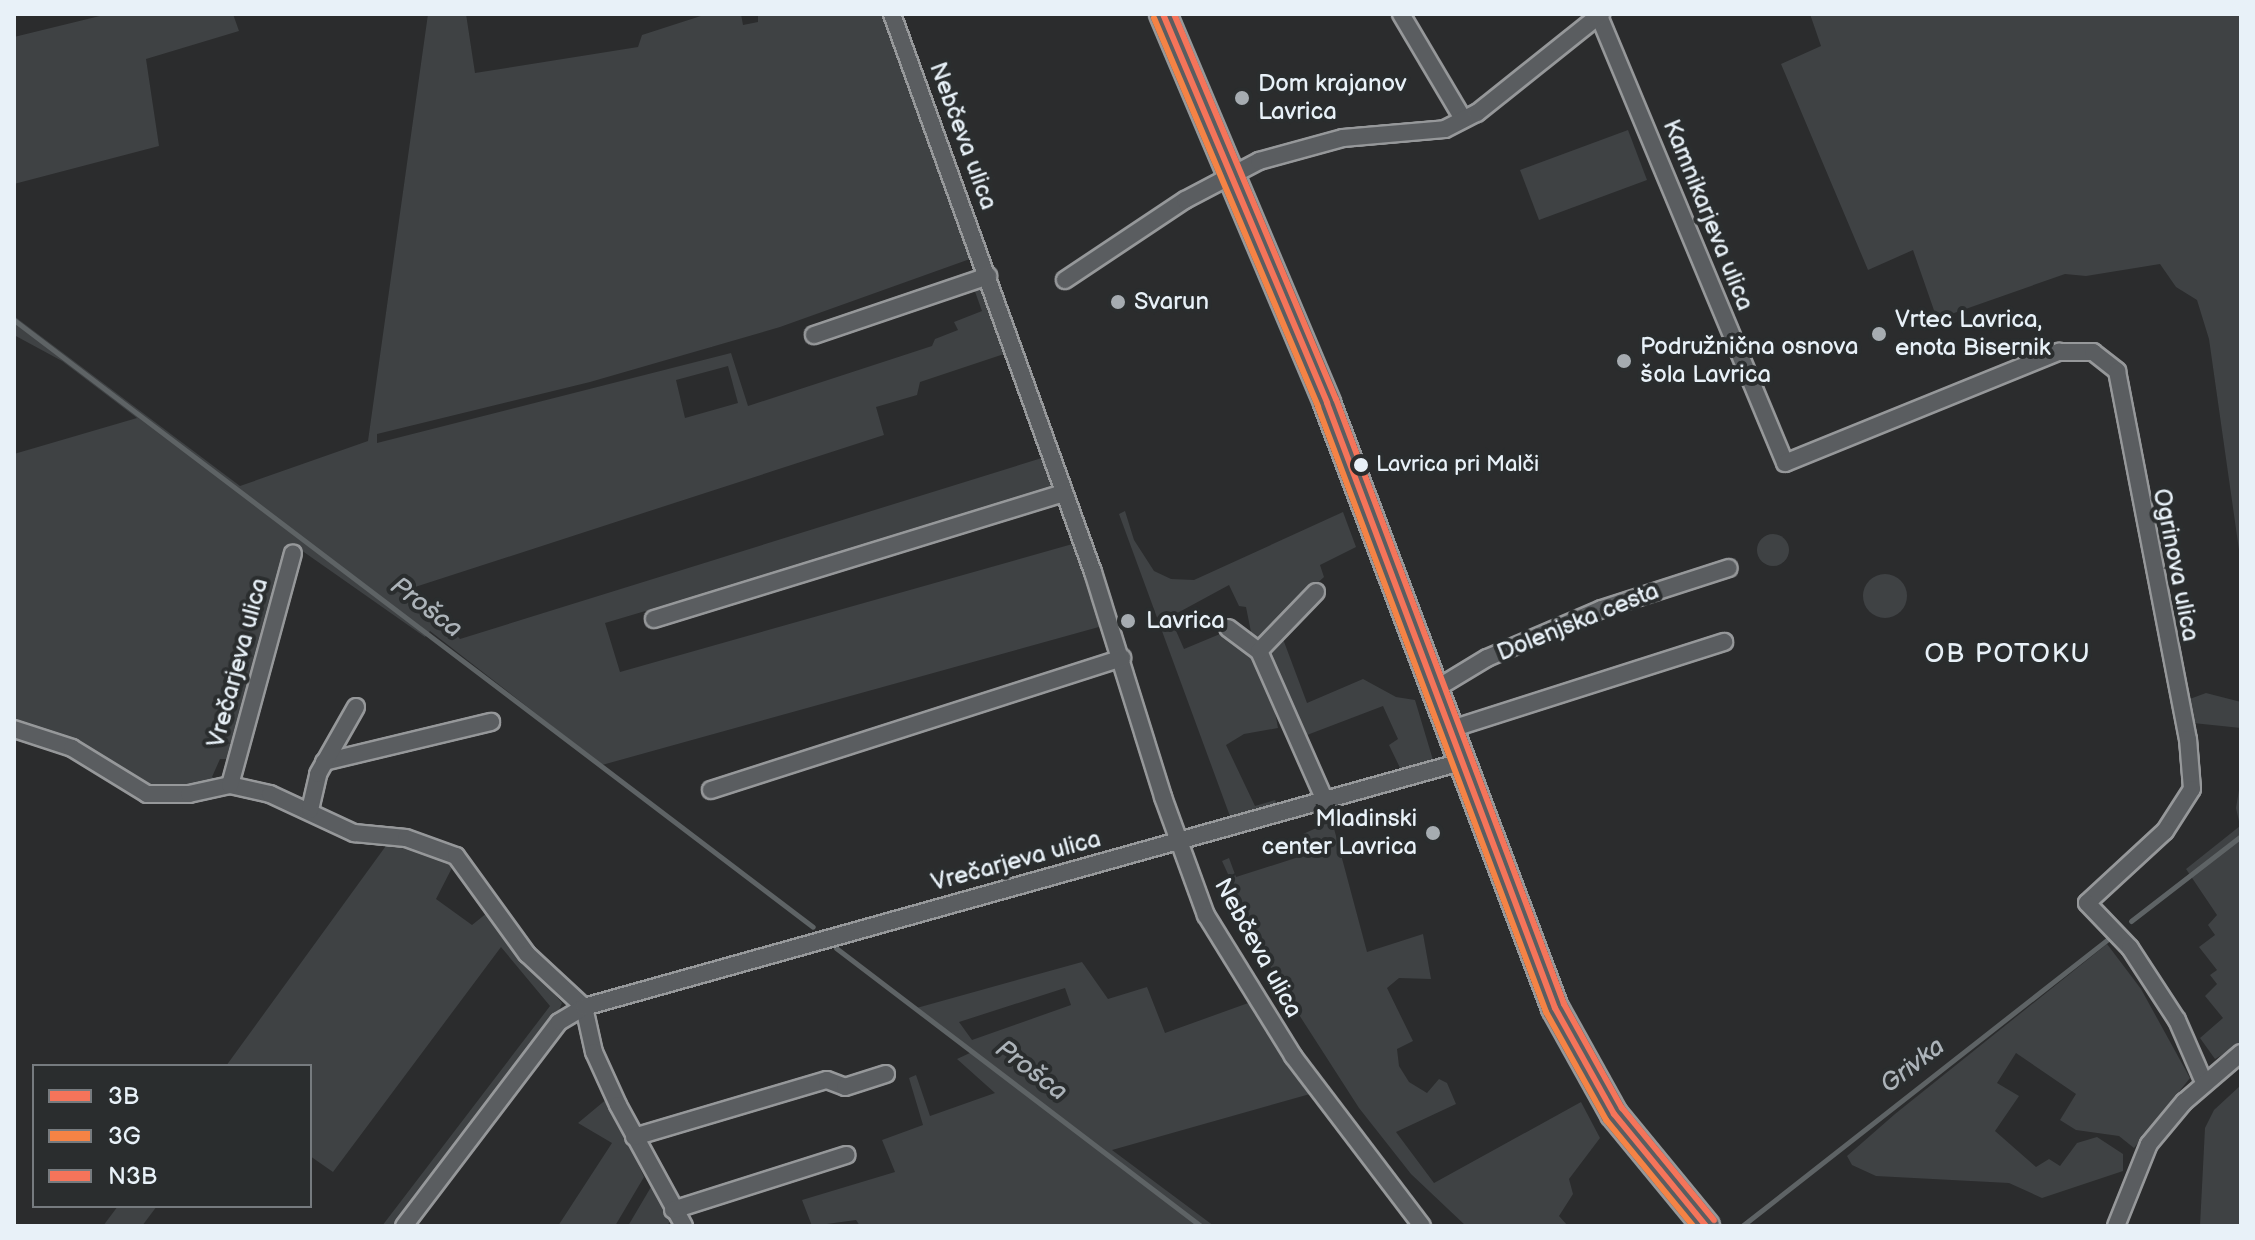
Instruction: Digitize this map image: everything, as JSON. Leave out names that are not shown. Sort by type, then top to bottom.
[{"type":"main road","points":[[1163,14],[1233,174],[1359,485],[1533,959],[1582,1062],[1638,1149],[1706,1226]]},
{"type":"street","name":"Nebčeva ulica","points":[[892,14],[1122,658],[1178,842],[1206,915],[1286,1045],[1422,1226]]},
{"type":"street","points":[[1401,14],[1463,119]]},
{"type":"street","name":"Kamnikarjeva ulica","points":[[1065,280],[1233,174],[1299,147],[1362,136],[1422,133],[1463,119],[1600,15],[1773,431]]},
{"type":"street","points":[[814,335],[988,276]]},
{"type":"street","name":"Ogrinova ulica","points":[[1773,431],[1785,463],[2059,352],[2093,352],[2117,371],[2122,386],[2141,516],[2190,752],[2192,789],[2186,804],[2145,849],[2087,903],[2130,948],[2177,1020],[2204,1082]]},
{"type":"street","points":[[654,619],[1064,493]]},
{"type":"street","name":"Vrečarjeva ulica","points":[[230,785],[293,553]]},
{"type":"street","name":"Dolenjska cesta","points":[[1434,690],[1487,658],[1602,609],[1729,568]]},
{"type":"street","points":[[1259,651],[1316,592]]},
{"type":"street","points":[[1228,628],[1259,651],[1326,803]]},
{"type":"street","points":[[1448,730],[1724,642]]},
{"type":"street","points":[[711,790],[1122,658]]},
{"type":"street","points":[[310,810],[324,762],[356,707]]},
{"type":"street","points":[[324,762],[491,722]]},
{"type":"street","name":"Vrečarjeva ulica","points":[[14,729],[72,748],[147,794],[189,794],[230,785],[310,810],[354,833],[406,838],[456,856],[527,954],[584,1007]]},
{"type":"street","name":"Vrečarjeva ulica","points":[[404,1226],[559,1022],[584,1007],[1326,803],[1461,762]]},
{"type":"street","points":[[584,1007],[594,1052],[634,1137],[684,1226]]},
{"type":"street","points":[[2116,1226],[2149,1144],[2204,1082],[2241,1053]]},
{"type":"street","points":[[634,1137],[827,1080],[845,1087],[886,1074]]},
{"type":"street","points":[[673,1210],[846,1155]]},
{"type":"shaded area","points":[[108,14],[233,14],[239,31],[146,59],[159,146],[14,184],[14,37]]},
{"type":"shaded area","points":[[428,14],[466,14],[475,73],[638,47],[642,35],[707,14],[741,14],[743,25],[758,22],[758,14],[884,14],[973,250],[970,259],[780,327],[590,382],[377,434],[377,443],[731,353],[748,406],[932,346],[935,339],[958,330],[954,322],[982,311],[973,286],[985,282],[1010,352],[920,382],[917,395],[876,407],[884,435],[412,588],[460,639],[1045,457],[1056,489],[605,623],[620,672],[1076,543],[1106,625],[602,765],[430,631],[425,637],[291,543],[233,759],[220,759],[212,777],[220,781],[157,792],[14,725],[14,454],[137,418],[62,361],[14,335],[14,316],[240,486],[368,441]],"holes":[[[728,366],[738,403],[685,418],[676,380]]]},
{"type":"shaded area","points":[[1810,14],[2241,14],[2241,564],[2209,339],[2197,300],[2176,287],[2160,264],[2086,276],[2065,274],[1937,319],[1913,250],[1868,270],[1781,64],[1821,46]]},
{"type":"shaded area","points":[[1628,130],[1647,180],[1539,220],[1520,170]]},
{"type":"shaded area","points":[[1125,511],[1134,540],[1154,571],[1171,579],[1194,580],[1343,512],[1356,547],[1320,565],[1324,577],[1259,637],[1252,637],[1246,607],[1239,606],[1229,585],[1170,617],[1184,649],[1220,634],[1253,656],[1272,695],[1278,728],[1244,734],[1226,745],[1255,806],[1275,800],[1278,807],[1231,819],[1119,514]]},
{"type":"shaded area","points":[[1773,534],[1785,538],[1789,550],[1785,562],[1773,566],[1761,562],[1757,550],[1761,538]]},
{"type":"shaded area","points":[[1885,574],[1900,581],[1907,596],[1900,611],[1885,618],[1870,611],[1863,596],[1870,581]]},
{"type":"shaded area","points":[[1280,631],[1307,703],[1363,679],[1396,697],[1415,700],[1433,760],[1402,772],[1389,745],[1398,739],[1383,706],[1307,735],[1298,732],[1265,649]]},
{"type":"shaded area","points":[[2206,693],[2241,702],[2241,728],[2193,723],[2187,700]]},
{"type":"shaded area","points":[[2241,778],[2241,1044],[2215,1059],[2200,1038],[2223,1018],[2205,996],[2217,984],[2210,975],[2217,970],[2199,947],[2215,935],[2208,925],[2217,915],[2186,869],[2240,826],[2236,808]]},
{"type":"shaded area","points":[[1332,821],[1367,952],[1423,934],[1431,979],[1399,978],[1387,988],[1413,1041],[1397,1049],[1399,1066],[1409,1082],[1427,1093],[1439,1079],[1447,1083],[1456,1104],[1396,1132],[1434,1183],[1581,1102],[1600,1138],[1569,1179],[1573,1194],[1559,1216],[1568,1226],[1466,1226],[1411,1174],[1359,1108],[1276,979],[1222,861],[1229,858],[1236,877],[1305,855],[1303,834]]},
{"type":"shaded area","points":[[388,843],[416,846],[455,862],[436,899],[472,925],[487,913],[562,1003],[555,1020],[397,1226],[382,1226],[550,1006],[501,947],[333,1172],[312,1157],[312,1064],[227,1064]]},
{"type":"shaded area","points":[[2107,944],[2141,989],[2190,1078],[2134,1148],[2119,1136],[2076,1130],[2060,1120],[2076,1094],[2016,1053],[1997,1083],[2019,1096],[1995,1131],[2036,1167],[2049,1159],[2060,1166],[2077,1143],[2097,1137],[2123,1154],[2123,1171],[2042,1198],[2009,1183],[1876,1176],[1852,1165],[1847,1156],[1895,1114]]},
{"type":"shaded area","points":[[1082,962],[1108,999],[1147,987],[1165,1033],[1251,1002],[1310,1094],[1112,1150],[1214,1226],[860,1226],[856,1220],[812,1226],[802,1200],[895,1172],[882,1140],[923,1125],[909,1078],[916,1075],[930,1116],[995,1093],[957,1059],[972,1052],[913,1009]],"holes":[[[1065,988],[1071,1005],[972,1040],[959,1022]]]},
{"type":"shaded area","points":[[2241,1085],[2241,1226],[2200,1226],[2205,1128],[2214,1110]]},
{"type":"shaded area","points":[[608,1098],[644,1177],[615,1226],[558,1226],[612,1143],[578,1123]]},
{"type":"shaded area","points":[[651,1187],[671,1220],[667,1226],[628,1226]]},
{"type":"shaded area","points":[[116,1208],[156,1208],[142,1226],[103,1226]]},
{"type":"waterway","name":"Prošca","points":[[14,320],[813,927]]},
{"type":"waterway","name":"Grivka","points":[[2131,921],[2241,836]]},
{"type":"waterway","name":"Grivka","points":[[1742,1226],[2109,938]]},
{"type":"waterway","name":"Prošca","points":[[836,948],[1201,1226]]},
{"type":"transit line","name":"3B","points":[[1163,14],[1327,403],[1555,1008],[1614,1114],[1706,1226]]},
{"type":"transit line","name":"N3B","points":[[1174,14],[1336,399],[1564,1004],[1622,1108],[1714,1220]]},
{"type":"transit line","name":"3G","points":[[1154,18],[1318,407],[1546,1012],[1606,1120],[1693,1226]]},
{"type":"place","name":"Dom krajanov Lavrica","points":[[1242,98]]},
{"type":"place","name":"Svarun","points":[[1118,302]]},
{"type":"place","name":"Vrtec Lavrica, enota Bisernik","points":[[1879,334]]},
{"type":"place","name":"Podružnična osnova šola Lavrica","points":[[1624,361]]},
{"type":"place","name":"Lavrica pri Malči","points":[[1361,465]]},
{"type":"place","name":"Lavrica","points":[[1128,621]]},
{"type":"place","name":"Mladinski center Lavrica","points":[[1433,833]]},
{"type":"district","name":"OB POTOKU","points":[[2008,655]]}]
